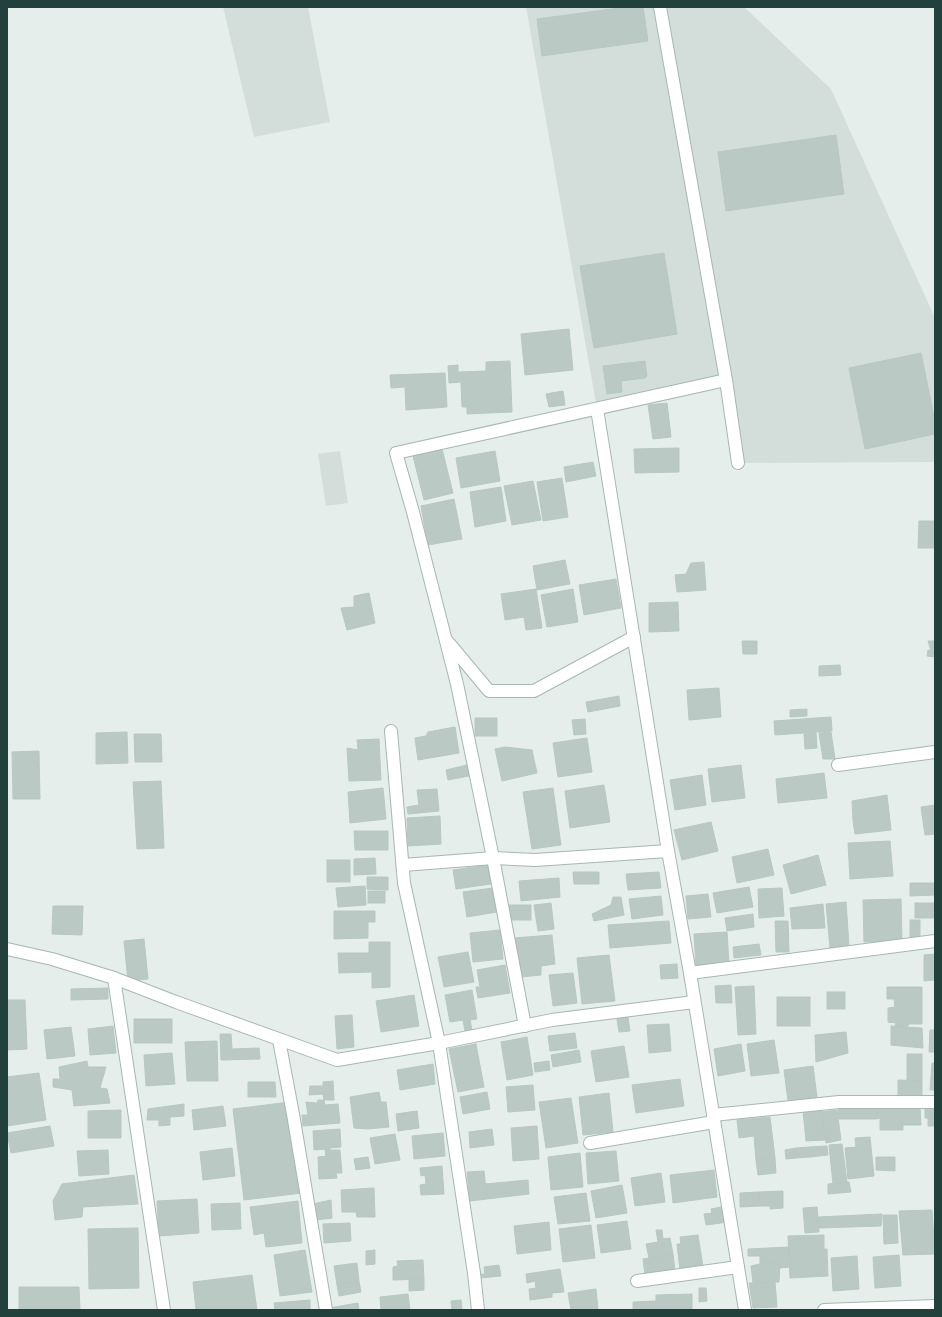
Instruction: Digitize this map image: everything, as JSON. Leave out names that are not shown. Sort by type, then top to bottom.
[{"type":"street","points":[[660,7],[726,380],[738,462]]},
{"type":"street","points":[[525,1026],[493,858],[457,684],[415,519],[396,453],[726,380]]},
{"type":"street","points":[[597,409],[668,851],[690,973],[746,1310]]},
{"type":"street","points":[[446,639],[489,691],[534,691],[634,637]]},
{"type":"street","points":[[391,731],[404,883],[439,1043],[474,1273],[478,1310]]},
{"type":"street","points":[[838,765],[935,752]]},
{"type":"street","points":[[403,864],[493,858],[535,860],[668,851]]},
{"type":"street","points":[[690,973],[935,941]]},
{"type":"street","points":[[7,949],[52,959],[114,978],[278,1040],[337,1060],[439,1043],[552,1020],[694,1002]]},
{"type":"street","points":[[114,978],[164,1310]]},
{"type":"street","points":[[278,1040],[293,1114],[326,1310]]},
{"type":"street","points":[[590,1143],[714,1119],[839,1102],[935,1102]]},
{"type":"street","points":[[637,1281],[738,1267]]},
{"type":"street","points":[[824,1310],[935,1306]]},
{"type":"shaded area","points":[[223,7],[308,7],[330,122],[254,137]]},
{"type":"shaded area","points":[[526,7],[744,7],[831,89],[935,318],[935,462],[738,463],[726,380],[597,409]]},
{"type":"shaded area","points":[[340,451],[348,503],[326,506],[318,454]]},
{"type":"building","points":[[627,7],[643,7],[648,41],[542,56],[537,19]]},
{"type":"building","points":[[836,135],[844,194],[726,211],[718,152]]},
{"type":"building","points":[[664,253],[677,334],[594,348],[580,266]]},
{"type":"building","points":[[569,329],[573,370],[525,375],[521,334]]},
{"type":"building","points":[[921,353],[935,422],[935,434],[865,449],[849,368]]},
{"type":"building","points":[[510,361],[512,412],[467,414],[467,407],[462,407],[461,382],[449,383],[448,366],[458,365],[458,372],[486,371],[486,362]]},
{"type":"building","points":[[645,361],[647,376],[645,378],[621,381],[622,392],[607,394],[603,366]]},
{"type":"building","points":[[445,373],[447,407],[406,410],[405,387],[391,388],[390,375]]},
{"type":"building","points":[[563,391],[565,405],[549,407],[546,394]]},
{"type":"building","points":[[667,403],[671,437],[653,439],[648,405]]},
{"type":"building","points":[[679,448],[679,472],[635,473],[634,449]]},
{"type":"building","points":[[442,449],[453,493],[424,500],[413,456]]},
{"type":"building","points":[[495,451],[500,481],[461,488],[456,458]]},
{"type":"building","points":[[593,462],[596,476],[566,482],[564,467]]},
{"type":"building","points":[[562,478],[568,517],[543,521],[537,482]]},
{"type":"building","points":[[533,481],[541,520],[512,525],[504,486]]},
{"type":"building","points":[[501,487],[506,521],[475,527],[470,492]]},
{"type":"building","points":[[454,499],[462,539],[428,545],[421,506]]},
{"type":"building","points":[[919,521],[935,521],[935,548],[918,548]]},
{"type":"building","points":[[565,560],[570,584],[537,590],[533,566]]},
{"type":"building","points":[[704,562],[706,590],[677,592],[675,575],[686,574],[691,563]]},
{"type":"building","points":[[616,579],[621,608],[584,615],[579,585]]},
{"type":"building","points":[[536,589],[542,628],[526,630],[524,617],[505,620],[501,594]]},
{"type":"building","points":[[573,589],[578,622],[547,627],[541,595]]},
{"type":"building","points":[[369,593],[375,623],[347,630],[341,608],[354,607],[354,596]]},
{"type":"building","points":[[678,602],[679,631],[649,632],[649,603]]},
{"type":"building","points":[[742,641],[757,641],[757,654],[743,654]]},
{"type":"building","points":[[928,641],[935,641],[935,657],[927,656],[928,650],[931,651]]},
{"type":"building","points":[[840,665],[841,675],[819,676],[819,666]]},
{"type":"building","points":[[719,688],[721,717],[689,720],[687,690]]},
{"type":"building","points":[[619,696],[620,706],[588,712],[586,702]]},
{"type":"building","points":[[807,709],[807,716],[790,717],[790,710]]},
{"type":"building","points":[[831,717],[832,731],[775,735],[774,721]]},
{"type":"building","points":[[475,718],[497,718],[497,736],[475,736]]},
{"type":"building","points":[[585,719],[586,734],[574,735],[572,720]]},
{"type":"building","points":[[455,727],[459,753],[418,760],[415,738],[426,736],[428,732]]},
{"type":"building","points":[[127,732],[128,763],[96,764],[96,733]]},
{"type":"building","points":[[831,732],[835,759],[823,759],[819,733]]},
{"type":"building","points":[[816,733],[817,748],[805,749],[804,734]]},
{"type":"building","points":[[134,734],[161,734],[162,762],[135,762]]},
{"type":"building","points":[[587,738],[592,772],[558,777],[553,743]]},
{"type":"building","points":[[379,739],[381,780],[349,781],[347,748],[358,750],[357,740]]},
{"type":"building","points":[[505,747],[532,750],[537,773],[502,781],[495,749]]},
{"type":"building","points":[[39,751],[40,799],[13,799],[12,752]]},
{"type":"building","points":[[467,765],[469,776],[448,780],[446,770]]},
{"type":"building","points":[[741,765],[745,798],[712,802],[708,769]]},
{"type":"building","points":[[824,773],[827,798],[778,803],[776,779]]},
{"type":"building","points":[[702,775],[706,805],[675,810],[670,780]]},
{"type":"building","points":[[161,781],[164,848],[137,849],[133,782]]},
{"type":"building","points":[[604,785],[610,822],[570,828],[565,791]]},
{"type":"building","points":[[383,788],[386,819],[350,823],[348,792]]},
{"type":"building","points":[[553,788],[561,845],[532,849],[523,792]]},
{"type":"building","points":[[437,789],[439,811],[408,814],[407,807],[419,805],[417,790]]},
{"type":"building","points":[[887,795],[891,830],[855,834],[852,801]]},
{"type":"building","points":[[935,805],[935,834],[925,835],[921,807]]},
{"type":"building","points":[[440,816],[441,844],[408,846],[407,818]]},
{"type":"building","points":[[711,822],[718,851],[682,860],[674,830]]},
{"type":"building","points":[[354,831],[388,831],[388,850],[355,850]]},
{"type":"building","points":[[890,841],[893,876],[850,879],[848,843]]},
{"type":"building","points":[[768,849],[774,875],[737,883],[732,857]]},
{"type":"building","points":[[818,855],[826,885],[791,894],[783,865]]},
{"type":"building","points":[[375,858],[376,874],[354,875],[354,859]]},
{"type":"building","points":[[327,860],[350,860],[350,882],[327,882]]},
{"type":"building","points":[[488,865],[491,884],[456,889],[453,870]]},
{"type":"building","points":[[573,872],[599,872],[599,884],[574,884]]},
{"type":"building","points":[[659,872],[661,888],[628,890],[626,874]]},
{"type":"building","points":[[367,877],[388,877],[388,890],[367,889]]},
{"type":"building","points":[[559,878],[560,897],[521,901],[519,881]]},
{"type":"building","points":[[910,883],[935,883],[935,895],[910,896]]},
{"type":"building","points":[[365,886],[366,905],[338,907],[336,888]]},
{"type":"building","points":[[749,887],[753,907],[717,913],[713,893]]},
{"type":"building","points":[[493,888],[497,912],[467,917],[463,892]]},
{"type":"building","points":[[782,888],[784,916],[759,918],[758,889]]},
{"type":"building","points":[[368,891],[385,891],[385,903],[368,903]]},
{"type":"building","points":[[708,894],[711,917],[688,919],[686,896]]},
{"type":"building","points":[[661,896],[663,915],[632,919],[629,899]]},
{"type":"building","points":[[613,897],[621,897],[624,915],[594,921],[592,914],[611,905]]},
{"type":"building","points":[[901,899],[902,941],[864,942],[863,900]]},
{"type":"building","points":[[846,902],[849,946],[830,948],[826,904]]},
{"type":"building","points":[[551,903],[554,929],[538,931],[534,905]]},
{"type":"building","points":[[915,903],[935,903],[935,918],[915,918]]},
{"type":"building","points":[[823,904],[825,928],[792,929],[790,908]]},
{"type":"building","points":[[509,905],[531,905],[531,920],[509,920]]},
{"type":"building","points":[[53,906],[83,906],[82,935],[52,934]]},
{"type":"building","points":[[334,911],[375,911],[375,922],[368,922],[368,938],[334,939]]},
{"type":"building","points":[[753,914],[754,927],[727,931],[725,918]]},
{"type":"building","points":[[910,920],[920,920],[920,940],[910,940]]},
{"type":"building","points":[[669,921],[671,943],[610,948],[608,925]]},
{"type":"building","points":[[775,921],[788,921],[789,952],[776,952]]},
{"type":"building","points":[[500,930],[503,959],[473,962],[470,933]]},
{"type":"building","points":[[727,932],[729,963],[696,965],[694,934]]},
{"type":"building","points":[[552,935],[555,964],[541,966],[541,975],[522,977],[514,938]]},
{"type":"building","points":[[144,939],[148,979],[128,981],[124,941]]},
{"type":"building","points":[[369,942],[390,942],[390,987],[372,988],[372,972],[339,973],[338,953],[369,953]]},
{"type":"building","points":[[759,944],[761,955],[734,958],[733,947]]},
{"type":"building","points":[[468,952],[474,982],[444,987],[438,957]]},
{"type":"building","points":[[935,954],[935,980],[924,981],[924,955]]},
{"type":"building","points":[[609,955],[615,1001],[582,1004],[577,958]]},
{"type":"building","points":[[677,964],[678,978],[661,979],[660,965]]},
{"type":"building","points":[[505,965],[510,993],[478,998],[476,987],[480,987],[477,970]]},
{"type":"building","points":[[573,973],[577,1003],[553,1006],[549,975]]},
{"type":"building","points":[[731,985],[732,1003],[716,1003],[715,986]]},
{"type":"building","points":[[754,986],[756,1034],[738,1035],[735,987]]},
{"type":"building","points":[[887,987],[922,987],[922,1024],[909,1024],[907,1027],[895,1026],[896,1023],[888,1022],[888,1008],[895,1007],[894,999],[887,999]]},
{"type":"building","points":[[108,988],[108,999],[71,1000],[71,989]]},
{"type":"building","points":[[472,990],[477,1019],[470,1020],[472,1030],[465,1031],[463,1020],[450,1022],[445,995]]},
{"type":"building","points":[[827,992],[845,992],[845,1009],[827,1009]]},
{"type":"building","points":[[414,995],[419,1026],[381,1032],[376,1001]]},
{"type":"building","points":[[777,997],[810,997],[810,1026],[777,1026]]},
{"type":"building","points":[[7,1000],[25,1000],[27,1049],[7,1050]]},
{"type":"building","points":[[352,1015],[354,1047],[337,1049],[335,1016]]},
{"type":"building","points":[[628,1017],[630,1031],[619,1032],[617,1019]]},
{"type":"building","points":[[134,1019],[172,1019],[172,1043],[134,1043]]},
{"type":"building","points":[[669,1024],[671,1051],[649,1053],[647,1025]]},
{"type":"building","points":[[113,1026],[116,1053],[90,1055],[88,1029]]},
{"type":"building","points":[[891,1026],[922,1028],[923,1048],[891,1045]]},
{"type":"building","points":[[71,1027],[75,1056],[47,1059],[44,1030]]},
{"type":"building","points":[[930,1030],[935,1030],[935,1052],[929,1052]]},
{"type":"building","points":[[846,1032],[848,1053],[816,1062],[815,1035]]},
{"type":"building","points":[[575,1033],[577,1048],[550,1051],[548,1036]]},
{"type":"building","points":[[220,1034],[231,1034],[232,1049],[259,1048],[260,1059],[221,1060]]},
{"type":"building","points":[[527,1037],[533,1075],[507,1080],[501,1042]]},
{"type":"building","points":[[774,1040],[779,1073],[751,1076],[747,1044]]},
{"type":"building","points":[[217,1041],[218,1081],[187,1081],[185,1042]]},
{"type":"building","points":[[476,1044],[484,1087],[458,1092],[449,1049]]},
{"type":"building","points":[[741,1044],[745,1071],[718,1076],[714,1049]]},
{"type":"building","points":[[624,1046],[629,1077],[596,1082],[591,1051]]},
{"type":"building","points":[[579,1050],[581,1062],[553,1067],[551,1055]]},
{"type":"building","points":[[172,1053],[175,1084],[146,1086],[144,1055]]},
{"type":"building","points":[[907,1054],[922,1054],[922,1081],[907,1081]]},
{"type":"building","points":[[87,1061],[88,1067],[106,1067],[100,1088],[107,1089],[110,1103],[74,1106],[72,1090],[53,1087],[53,1079],[60,1079],[59,1067]]},
{"type":"building","points":[[549,1061],[550,1070],[535,1072],[534,1063]]},
{"type":"building","points":[[932,1063],[935,1063],[935,1090],[930,1090]]},
{"type":"building","points":[[433,1064],[435,1084],[400,1090],[397,1070]]},
{"type":"building","points":[[813,1066],[817,1097],[788,1101],[784,1070]]},
{"type":"building","points":[[39,1073],[46,1120],[7,1126],[7,1077]]},
{"type":"building","points":[[680,1079],[684,1106],[636,1113],[632,1085]]},
{"type":"building","points":[[898,1080],[922,1081],[922,1095],[898,1095]]},
{"type":"building","points":[[333,1081],[334,1100],[324,1100],[323,1094],[309,1095],[310,1086],[323,1086],[323,1082]]},
{"type":"building","points":[[248,1082],[275,1082],[276,1097],[248,1097]]},
{"type":"building","points":[[533,1085],[535,1110],[508,1112],[506,1087]]},
{"type":"building","points":[[379,1092],[381,1102],[386,1102],[389,1127],[368,1129],[354,1128],[350,1097]]},
{"type":"building","points":[[487,1092],[490,1109],[463,1114],[460,1097]]},
{"type":"building","points":[[609,1093],[613,1132],[583,1135],[579,1097]]},
{"type":"building","points":[[571,1098],[578,1143],[546,1148],[539,1102]]},
{"type":"building","points":[[318,1100],[324,1100],[325,1105],[338,1104],[340,1123],[303,1126],[302,1115],[308,1115],[306,1102],[317,1103]]},
{"type":"building","points":[[290,1102],[302,1193],[244,1200],[233,1109]]},
{"type":"building","points":[[184,1104],[184,1116],[170,1117],[170,1125],[159,1126],[159,1120],[147,1120],[148,1109]]},
{"type":"building","points":[[223,1106],[226,1126],[194,1130],[192,1110]]},
{"type":"building","points":[[920,1106],[921,1125],[903,1125],[903,1130],[880,1130],[880,1118],[876,1119],[876,1107]]},
{"type":"building","points":[[838,1107],[876,1107],[876,1119],[839,1119]]},
{"type":"building","points":[[925,1107],[935,1107],[935,1126],[928,1126],[928,1118],[925,1118]]},
{"type":"building","points":[[821,1109],[825,1140],[806,1141],[803,1111]]},
{"type":"building","points":[[121,1110],[121,1138],[88,1138],[88,1111]]},
{"type":"building","points":[[837,1110],[841,1140],[826,1143],[821,1112]]},
{"type":"building","points":[[417,1111],[419,1128],[398,1131],[396,1114]]},
{"type":"building","points":[[770,1117],[775,1158],[756,1160],[754,1136],[739,1138],[737,1120]]},
{"type":"building","points":[[50,1126],[54,1146],[11,1153],[7,1133]]},
{"type":"building","points":[[537,1126],[539,1159],[513,1161],[511,1128]]},
{"type":"building","points":[[340,1129],[341,1147],[330,1148],[330,1156],[326,1157],[325,1149],[314,1150],[313,1131]]},
{"type":"building","points":[[492,1129],[494,1145],[470,1148],[469,1132]]},
{"type":"building","points":[[443,1133],[445,1156],[414,1159],[412,1136]]},
{"type":"building","points":[[395,1134],[400,1160],[375,1164],[370,1138]]},
{"type":"building","points":[[870,1137],[874,1176],[848,1179],[845,1148],[856,1147],[855,1138]]},
{"type":"building","points":[[842,1144],[847,1182],[833,1184],[829,1145]]},
{"type":"building","points":[[827,1146],[828,1155],[810,1157],[809,1147]]},
{"type":"building","points":[[809,1147],[810,1157],[796,1158],[796,1148]]},
{"type":"building","points":[[232,1148],[235,1176],[203,1180],[200,1152]]},
{"type":"building","points":[[796,1148],[796,1158],[786,1159],[785,1150]]},
{"type":"building","points":[[108,1150],[109,1174],[79,1176],[77,1151]]},
{"type":"building","points":[[330,1150],[340,1150],[342,1173],[336,1173],[337,1178],[319,1179],[318,1157],[330,1156]]},
{"type":"building","points":[[616,1151],[619,1181],[588,1184],[586,1153]]},
{"type":"building","points":[[580,1153],[583,1187],[551,1190],[548,1157]]},
{"type":"building","points":[[368,1157],[370,1168],[356,1170],[354,1159]]},
{"type":"building","points":[[876,1157],[895,1157],[895,1171],[876,1170]]},
{"type":"building","points":[[775,1158],[776,1173],[758,1175],[756,1160]]},
{"type":"building","points":[[442,1166],[444,1194],[421,1195],[420,1185],[426,1184],[425,1175],[421,1176],[420,1168]]},
{"type":"building","points":[[714,1170],[717,1197],[673,1203],[670,1175]]},
{"type":"building","points":[[484,1171],[487,1199],[470,1201],[467,1172]]},
{"type":"building","points":[[661,1173],[665,1202],[635,1206],[631,1178]]},
{"type":"building","points":[[134,1175],[138,1204],[83,1207],[82,1217],[55,1220],[53,1201],[62,1184]]},
{"type":"building","points":[[528,1180],[529,1194],[487,1199],[485,1184]]},
{"type":"building","points":[[849,1182],[851,1192],[828,1194],[828,1184]]},
{"type":"building","points":[[622,1185],[627,1213],[596,1218],[591,1191]]},
{"type":"building","points":[[374,1188],[375,1217],[357,1217],[356,1212],[342,1212],[341,1190]]},
{"type":"building","points":[[783,1191],[783,1208],[770,1209],[770,1206],[760,1206],[759,1192]]},
{"type":"building","points":[[759,1192],[760,1206],[740,1207],[740,1193]]},
{"type":"building","points":[[586,1193],[590,1221],[558,1224],[554,1197]]},
{"type":"building","points":[[197,1199],[199,1233],[159,1236],[157,1201]]},
{"type":"building","points":[[331,1200],[332,1218],[316,1220],[313,1204]]},
{"type":"building","points":[[298,1201],[302,1243],[266,1247],[264,1233],[254,1235],[250,1207]]},
{"type":"building","points":[[240,1203],[241,1229],[212,1230],[211,1204]]},
{"type":"building","points":[[726,1206],[728,1222],[706,1225],[704,1214],[712,1213],[711,1209]]},
{"type":"building","points":[[817,1207],[819,1232],[805,1233],[803,1208]]},
{"type":"building","points":[[932,1210],[935,1254],[903,1255],[899,1211]]},
{"type":"building","points":[[882,1214],[881,1226],[819,1228],[818,1217]]},
{"type":"building","points":[[883,1215],[897,1215],[898,1243],[884,1244]]},
{"type":"building","points":[[627,1221],[631,1249],[601,1253],[597,1225]]},
{"type":"building","points":[[549,1222],[551,1250],[517,1254],[514,1226]]},
{"type":"building","points":[[350,1223],[351,1241],[324,1243],[323,1224]]},
{"type":"building","points":[[591,1225],[595,1258],[563,1262],[559,1229]]},
{"type":"building","points":[[138,1228],[139,1288],[89,1289],[88,1229]]},
{"type":"building","points":[[656,1230],[662,1230],[663,1239],[670,1238],[673,1254],[649,1258],[646,1244],[658,1242]]},
{"type":"building","points":[[698,1235],[703,1267],[680,1270],[677,1244],[681,1244],[680,1237]]},
{"type":"building","points":[[824,1235],[824,1249],[827,1249],[828,1276],[790,1278],[788,1236]]},
{"type":"building","points":[[789,1247],[790,1267],[780,1268],[780,1263],[760,1264],[760,1256],[748,1256],[748,1249]]},
{"type":"building","points":[[305,1250],[312,1292],[280,1296],[274,1255]]},
{"type":"building","points":[[375,1250],[375,1264],[366,1265],[366,1251]]},
{"type":"building","points":[[673,1254],[675,1271],[645,1275],[643,1259]]},
{"type":"building","points":[[899,1255],[901,1286],[875,1288],[873,1257]]},
{"type":"building","points":[[857,1256],[859,1289],[833,1291],[831,1258]]},
{"type":"building","points":[[423,1260],[424,1279],[393,1280],[393,1267],[398,1266],[397,1261]]},
{"type":"building","points":[[357,1263],[359,1281],[337,1285],[334,1266]]},
{"type":"building","points":[[780,1263],[779,1282],[753,1283],[751,1266]]},
{"type":"building","points":[[499,1265],[501,1276],[480,1278],[480,1274],[485,1274],[484,1267]]},
{"type":"building","points":[[560,1269],[564,1292],[552,1293],[552,1297],[530,1300],[529,1289],[536,1288],[535,1281],[527,1283],[526,1274]]},
{"type":"building","points":[[252,1275],[257,1310],[196,1310],[193,1282]]},
{"type":"building","points":[[409,1279],[424,1279],[424,1290],[409,1291]]},
{"type":"building","points":[[359,1281],[361,1292],[339,1296],[337,1285]]},
{"type":"building","points":[[775,1282],[777,1307],[753,1308],[749,1283]]},
{"type":"building","points":[[19,1287],[79,1287],[80,1310],[19,1310]]},
{"type":"building","points":[[699,1288],[706,1288],[707,1301],[699,1302]]},
{"type":"building","points":[[596,1289],[598,1310],[571,1310],[568,1293]]},
{"type":"building","points":[[408,1294],[410,1310],[381,1310],[380,1297]]},
{"type":"building","points":[[692,1294],[692,1310],[656,1310],[656,1295]]},
{"type":"building","points":[[310,1300],[310,1310],[275,1310],[274,1303]]},
{"type":"building","points":[[461,1300],[462,1310],[452,1310],[451,1301]]},
{"type":"building","points":[[656,1301],[656,1310],[633,1310],[633,1302]]},
{"type":"building","points":[[358,1303],[359,1310],[330,1310],[329,1308]]}]
